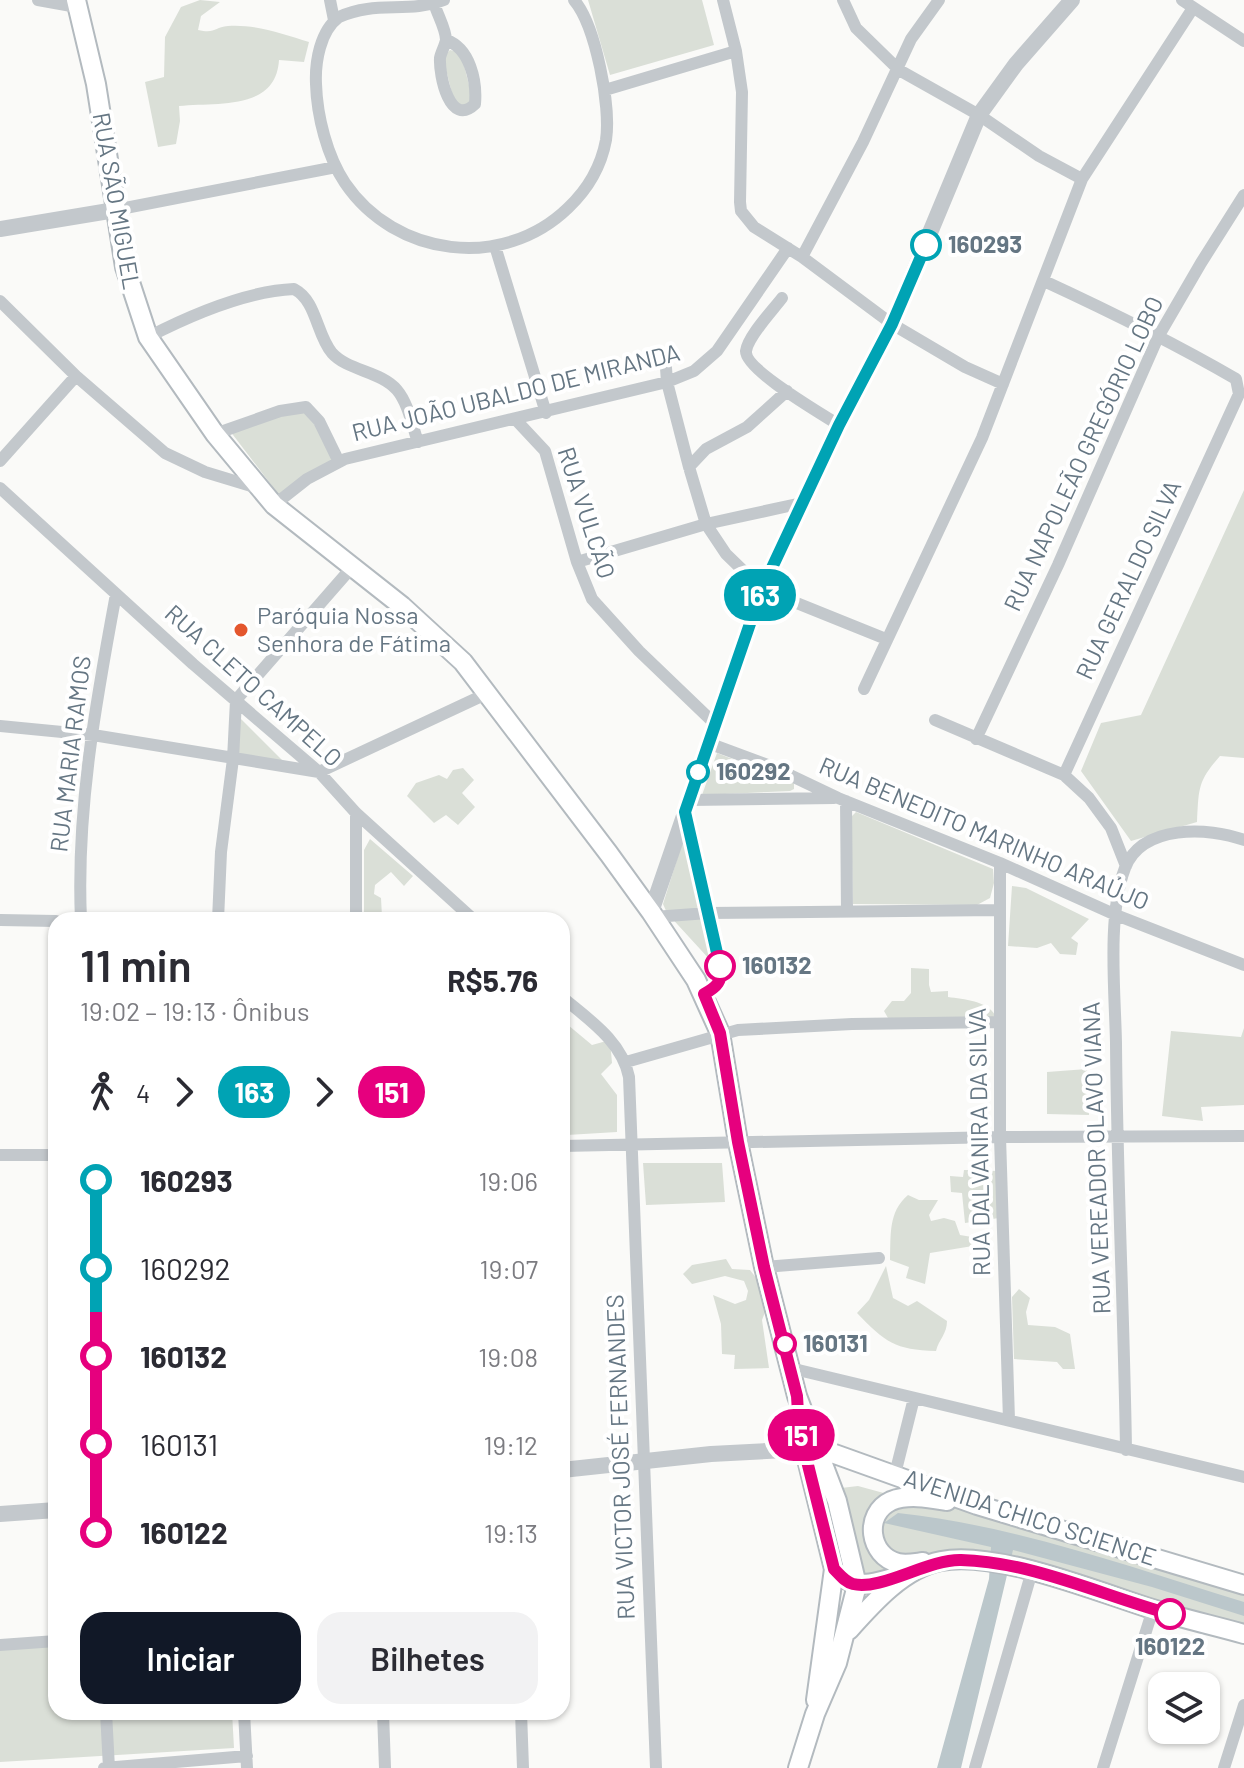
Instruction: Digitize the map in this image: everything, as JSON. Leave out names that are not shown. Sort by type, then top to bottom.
[{"type":"main road","name":"RUA SÃO MIGUEL","points":[[77,3],[96,84],[131,291],[148,337],[215,434],[274,505],[445,643],[488,693],[652,915],[704,994],[720,1033],[738,1142],[764,1267],[811,1448]]},
{"type":"main road","name":"AVENIDA CHICO SCIENCE","points":[[811,1448],[895,1474],[977,1505],[1244,1585]]},
{"type":"main road","points":[[811,1448],[834,1569],[815,1714]]},
{"type":"main road","points":[[798,1768],[847,1632],[857,1585],[837,1501],[811,1448]]},
{"type":"main road","points":[[941,1561],[903,1564],[887,1556],[873,1539],[873,1524],[879,1511],[896,1500],[917,1498],[977,1505]]},
{"type":"main road","name":"AVENIDA CHICO SCIENCE","points":[[847,1632],[909,1573],[941,1561],[1013,1566],[1244,1634]]},
{"type":"main road","points":[[834,1569],[844,1579],[857,1585],[909,1573]]},
{"type":"street","points":[[38,0],[77,3]]},
{"type":"street","points":[[330,0],[334,20]]},
{"type":"street","points":[[446,40],[461,48],[471,71],[475,104],[462,112],[451,105],[443,79],[440,58],[446,40],[439,2],[370,1],[334,20],[319,50],[316,79],[321,121],[336,167],[352,193],[394,227],[451,249],[495,246],[544,228],[575,201],[591,180],[604,151],[607,134],[605,90],[586,23],[574,0]]},
{"type":"street","points":[[723,0],[736,51],[742,104],[740,202],[741,211],[748,222],[802,257],[892,324],[965,367],[1003,384]]},
{"type":"street","points":[[843,0],[856,28],[899,70],[1082,179]]},
{"type":"street","points":[[802,257],[899,70],[911,39],[939,0]]},
{"type":"street","points":[[998,910],[652,915],[714,723],[762,589],[839,425],[892,324],[979,115],[1016,64],[1072,0]]},
{"type":"street","points":[[1182,0],[1244,41]]},
{"type":"street","points":[[864,689],[982,438],[1082,179],[1193,8]]},
{"type":"street","points":[[605,90],[736,51]]},
{"type":"street","points":[[0,229],[336,167]]},
{"type":"street","name":"RUA NAPOLEÃO GREGÓRIO LOBO","points":[[976,739],[1058,565],[1158,337],[1244,195]]},
{"type":"street","points":[[495,246],[546,413]]},
{"type":"street","name":"RUA JOÃO UBALDO DE MIRANDA","points":[[274,505],[307,479],[339,462],[667,382],[694,371],[717,351],[788,248]]},
{"type":"street","points":[[1044,281],[1158,337]]},
{"type":"street","points":[[148,337],[186,318],[224,305],[294,289],[307,301],[334,356],[396,389],[418,442]]},
{"type":"street","points":[[782,298],[749,343],[746,353],[754,366],[839,425]]},
{"type":"street","points":[[0,301],[76,376],[165,453],[205,472],[259,488]]},
{"type":"street","name":"RUA GERALDO SILVA","points":[[1064,775],[1239,394],[1236,379],[1158,337]]},
{"type":"street","points":[[665,354],[667,382],[706,524],[726,554],[762,589],[886,639]]},
{"type":"street","points":[[0,461],[76,376]]},
{"type":"street","points":[[689,467],[706,449],[747,427],[787,391]]},
{"type":"street","points":[[215,434],[269,414],[306,407],[319,421],[339,462]]},
{"type":"street","name":"RUA VULCÃO","points":[[516,420],[545,451],[577,562],[592,599],[600,611],[714,723]]},
{"type":"street","name":"RUA CLETO CAMPELO","points":[[0,488],[319,772],[356,813],[465,912]]},
{"type":"street","points":[[577,562],[706,524],[802,503]]},
{"type":"street","points":[[218,912],[236,700],[353,566]]},
{"type":"street","name":"RUA MARIA RAMOS","points":[[81,912],[81,843],[93,735],[116,594]]},
{"type":"street","points":[[0,726],[93,735],[319,772],[488,693]]},
{"type":"street","points":[[935,720],[1064,775],[1102,814],[1117,840],[1126,866]]},
{"type":"street","name":"RUA BENEDITO MARINHO ARAÚJO","points":[[708,743],[773,767],[1116,915],[1244,965]]},
{"type":"street","points":[[688,806],[842,799],[847,911]]},
{"type":"street","points":[[688,806],[722,977],[716,987],[704,994]]},
{"type":"street","points":[[356,813],[356,912]]},
{"type":"street","points":[[1126,866],[1137,850],[1164,836],[1198,831],[1228,834],[1244,840]]},
{"type":"street","name":"RUA DALVANIRA DA SILVA","points":[[1000,863],[1000,1137],[1009,1420]]},
{"type":"street","name":"RUA VEREADOR OLAVO VIANA","points":[[1126,866],[1116,915],[1117,1137],[1126,1450]]},
{"type":"street","points":[[0,920],[48,921]]},
{"type":"street","points":[[570,1004],[601,1030],[626,1062],[631,1145]]},
{"type":"street","points":[[626,1062],[738,1030],[852,1024],[999,1022]]},
{"type":"street","points":[[570,1146],[1000,1137],[1244,1136]]},
{"type":"street","name":"RUA VICTOR JOSÉ FERNANDES","points":[[631,1145],[656,1768]]},
{"type":"street","points":[[0,1155],[48,1155]]},
{"type":"street","points":[[764,1267],[879,1258]]},
{"type":"street","points":[[790,1368],[1244,1477]]},
{"type":"street","points":[[895,1474],[914,1398]]},
{"type":"street","points":[[570,1469],[811,1448]]},
{"type":"street","points":[[0,1514],[48,1511]]},
{"type":"street","points":[[975,1768],[1032,1571]]},
{"type":"street","points":[[1103,1768],[1153,1609]]},
{"type":"street","points":[[0,1645],[48,1642]]},
{"type":"street","points":[[1224,1768],[1244,1705]]},
{"type":"street","points":[[106,1720],[108,1768],[247,1762],[244,1720]]},
{"type":"street","points":[[383,1720],[385,1768]]},
{"type":"street","points":[[521,1720],[523,1768]]},
{"type":"shaded area","points":[[200,0],[220,2],[201,16],[198,30],[238,26],[259,28],[309,42],[304,62],[279,60],[275,76],[267,88],[242,101],[179,106],[176,144],[158,147],[145,82],[164,77],[165,37],[181,7]]},
{"type":"shaded area","points":[[588,0],[702,0],[714,45],[610,75]]},
{"type":"shaded area","points":[[450,50],[461,53],[473,101],[471,104],[455,106],[443,57]]},
{"type":"shaded area","points":[[291,411],[308,411],[333,460],[279,495],[230,431]]},
{"type":"shaded area","points":[[1244,490],[1244,758],[1220,756],[1212,765],[1201,786],[1197,822],[1131,841],[1081,771],[1101,723],[1141,715]]},
{"type":"shaded area","points":[[237,715],[290,768],[232,754]]},
{"type":"shaded area","points":[[717,753],[794,783],[794,789],[702,795]]},
{"type":"shaded area","points":[[463,768],[474,780],[462,793],[475,807],[458,825],[446,815],[434,823],[407,796],[416,783],[439,775],[447,779],[453,770]]},
{"type":"shaded area","points":[[856,812],[993,869],[994,883],[990,898],[977,905],[853,904],[851,817]]},
{"type":"shaded area","points":[[685,834],[711,961],[667,913],[663,904]]},
{"type":"shaded area","points":[[370,839],[413,876],[404,886],[391,872],[375,885],[374,894],[381,898],[382,912],[364,912],[364,850]]},
{"type":"shaded area","points":[[1012,886],[1026,888],[1089,919],[1071,938],[1078,943],[1076,955],[1060,954],[1051,943],[1037,948],[1008,946]]},
{"type":"shaded area","points":[[911,968],[929,969],[931,992],[948,991],[948,997],[981,1004],[995,1015],[992,1019],[888,1018],[884,1011],[892,1001],[904,1001],[911,993]]},
{"type":"shaded area","points":[[570,1027],[592,1045],[610,1040],[612,1063],[601,1074],[617,1095],[617,1132],[570,1135]]},
{"type":"shaded area","points":[[1244,1028],[1244,1105],[1201,1107],[1203,1121],[1162,1116],[1171,1031],[1241,1037]]},
{"type":"shaded area","points":[[1087,1069],[1089,1115],[1047,1114],[1047,1072]]},
{"type":"shaded area","points":[[643,1163],[722,1163],[725,1202],[646,1205]]},
{"type":"shaded area","points":[[964,1170],[998,1171],[999,1218],[965,1223],[962,1193],[951,1192],[950,1176],[963,1177]]},
{"type":"shaded area","points":[[908,1195],[919,1200],[938,1200],[929,1215],[931,1221],[944,1218],[955,1221],[960,1235],[978,1238],[979,1245],[930,1253],[925,1284],[906,1278],[909,1267],[890,1260],[894,1216]]},
{"type":"shaded area","points":[[726,1259],[732,1269],[750,1270],[757,1279],[767,1307],[762,1320],[769,1368],[734,1369],[735,1355],[722,1354],[721,1324],[713,1295],[735,1304],[746,1300],[748,1291],[744,1281],[725,1276],[692,1284],[683,1274],[692,1265]]},
{"type":"shaded area","points":[[886,1266],[893,1298],[908,1306],[917,1301],[947,1321],[936,1351],[910,1349],[883,1338],[857,1313],[869,1300]]},
{"type":"shaded area","points":[[1019,1289],[1030,1298],[1026,1312],[1028,1325],[1055,1327],[1070,1334],[1075,1369],[1063,1369],[1057,1362],[1014,1359],[1012,1297]]},
{"type":"shaded area","points":[[858,1486],[891,1495],[891,1504],[865,1532],[868,1550],[880,1566],[904,1570],[863,1581],[841,1488]]},
{"type":"shaded area","points":[[923,1504],[980,1509],[1244,1589],[1244,1629],[1083,1580],[902,1560],[889,1553],[877,1529],[889,1509]]},
{"type":"shaded area","points":[[898,1513],[986,1527],[1116,1562],[1244,1602],[1244,1616],[1152,1587],[1013,1550],[961,1768],[937,1768],[989,1579],[991,1547],[884,1523]]},
{"type":"shaded area","points":[[48,1645],[48,1720],[232,1720],[234,1748],[0,1762],[0,1648]]},
{"type":"bus line","name":"163","points":[[720,966],[685,812],[762,589],[839,425],[892,324],[926,245]]},
{"type":"bus line","name":"151","points":[[720,966],[722,977],[716,987],[704,994],[720,1033],[744,1173],[797,1396],[799,1429],[834,1569],[844,1579],[857,1585],[909,1573],[941,1561],[1013,1566],[1170,1614]]},
{"type":"place","name":"160293","points":[[926,245]]},
{"type":"place","name":"Paróquia Nossa Senhora de Fátima","points":[[241,630]]},
{"type":"place","name":"160292","points":[[698,772]]},
{"type":"place","name":"160132","points":[[720,966]]},
{"type":"place","name":"160131","points":[[785,1344]]},
{"type":"place","name":"160122","points":[[1170,1614]]}]
